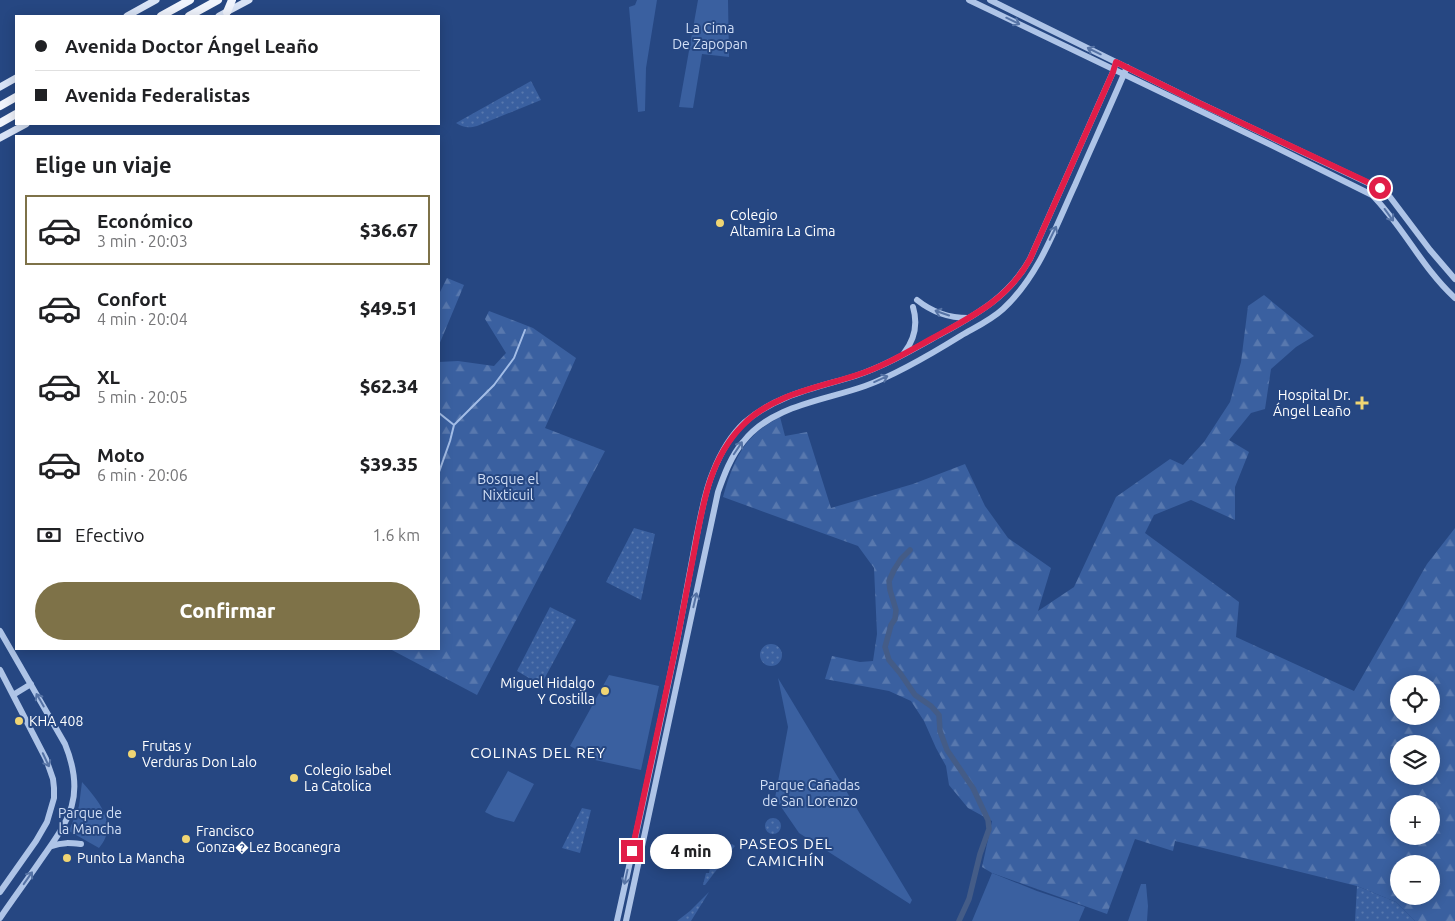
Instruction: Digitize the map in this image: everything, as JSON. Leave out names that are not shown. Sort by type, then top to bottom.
[{"type":"main road","points":[[129,15],[156,0]]},
{"type":"main road","points":[[163,15],[190,0]]},
{"type":"main road","points":[[191,15],[218,0]]},
{"type":"main road","points":[[227,12],[232,0]]},
{"type":"main road","points":[[221,15],[249,0]]},
{"type":"main road","points":[[0,87],[15,79]]},
{"type":"main road","points":[[0,106],[15,98]]},
{"type":"main road","points":[[0,123],[15,115]]},
{"type":"main road","points":[[0,138],[24,125]]},
{"type":"street","points":[[970,0],[1372,195],[1383,206],[1433,276],[1455,298]]},
{"type":"street","points":[[990,0],[1199,103],[1384,190],[1455,279]]},
{"type":"street","points":[[1053,40],[1056,33]]},
{"type":"street","points":[[616,921],[677,639],[701,513],[710,480],[722,452],[744,424],[759,411],[774,402],[879,367],[969,318],[1001,296],[1026,267],[1116,62]]},
{"type":"street","points":[[626,921],[718,492],[725,472],[742,442],[752,431],[775,415],[866,386],[889,376],[948,344],[1003,309],[1023,288],[1037,265],[1127,67]]},
{"type":"street","points":[[917,300],[929,309],[943,314],[969,318]]},
{"type":"street","points":[[901,356],[911,343],[914,332],[915,317],[913,307]]},
{"type":"street","points":[[0,630],[65,744],[71,759],[75,786],[71,809],[64,826],[0,918]]},
{"type":"street","points":[[0,670],[48,763],[54,788],[47,822],[0,892]]},
{"type":"street","points":[[13,695],[31,684]]},
{"type":"street","points":[[51,846],[59,843],[81,844]]},
{"type":"green space","name":"La Cima De Zapopan","points":[[637,0],[657,0],[646,68],[645,111],[638,112],[629,7],[635,5]]},
{"type":"green space","name":"La Cima De Zapopan","points":[[698,0],[728,0],[729,57],[702,54],[693,108],[679,107]]},
{"type":"green space","points":[[531,81],[541,100],[477,126],[466,127],[456,123]]},
{"type":"green space","points":[[447,278],[464,285],[440,343],[440,292]]},
{"type":"green space","points":[[1264,295],[1314,336],[1296,347],[1271,369],[1265,409],[1251,413],[1229,440],[1249,452],[1235,487],[1235,520],[1191,500],[1154,515],[1145,533],[1239,602],[1236,637],[1354,691],[1427,564],[1455,528],[1455,921],[1415,921],[1399,905],[1440,905],[1440,855],[1390,855],[1390,900],[1357,886],[1175,841],[1173,851],[1135,839],[1107,914],[992,873],[982,867],[992,821],[968,808],[949,785],[946,766],[924,721],[911,701],[889,691],[825,679],[832,656],[860,662],[873,661],[877,634],[874,568],[858,546],[723,497],[731,472],[743,448],[757,432],[780,417],[785,436],[807,432],[831,508],[913,484],[965,464],[985,506],[1008,538],[1051,568],[1038,611],[1074,587],[1116,497],[1170,459],[1183,465],[1204,442],[1230,402],[1241,362],[1248,306]]},
{"type":"green space","name":"Bosque el Nixticuil","points":[[489,311],[533,328],[576,358],[545,428],[605,451],[477,695],[392,650],[440,650],[440,362],[458,361],[494,366],[506,353],[485,319]]},
{"type":"green space","points":[[634,528],[655,534],[641,600],[606,582]]},
{"type":"green space","points":[[550,607],[576,620],[541,685],[517,671]]},
{"type":"green space","points":[[771,644],[779,647],[782,655],[779,663],[771,666],[763,663],[760,655],[763,647]]},
{"type":"green space","points":[[609,675],[659,686],[641,770],[595,760],[570,746]]},
{"type":"green space","name":"Parque Cañadas de San Lorenzo","points":[[778,678],[912,900],[910,904],[799,833],[775,798],[788,727]]},
{"type":"green space","points":[[508,771],[534,784],[514,822],[485,812]]},
{"type":"green space","name":"Parque de la Mancha","points":[[82,782],[100,805],[107,822],[105,839],[99,848],[69,831],[79,806]]},
{"type":"green space","points":[[582,808],[591,810],[580,853],[562,848]]},
{"type":"green space","points":[[770,818],[776,818],[781,823],[779,832],[770,834],[765,829],[765,823]]},
{"type":"green space","points":[[685,843],[703,847],[699,864],[682,860]]},
{"type":"green space","points":[[716,843],[730,847],[732,844],[735,846],[705,885],[703,885],[706,873],[709,873],[710,868],[715,869],[718,853],[714,852]]},
{"type":"green space","points":[[992,873],[1085,907],[1079,921],[972,921]]},
{"type":"green space","points":[[1141,884],[1146,884],[1147,921],[1128,921]]},
{"type":"green space","points":[[1357,886],[1390,900],[1390,905],[1399,905],[1415,921],[1355,921]]},
{"type":"green space","points":[[709,892],[691,921],[677,921],[690,911]]},
{"type":"waterway","points":[[440,469],[454,425],[494,385],[514,358],[525,330]]},
{"type":"waterway","points":[[440,414],[454,425]]},
{"type":"waterway","points":[[910,550],[901,559],[889,581],[896,610],[895,619],[891,625],[885,647],[889,660],[915,695],[931,706],[939,715],[940,731],[947,750],[973,788],[988,820],[989,829],[980,854],[969,899],[959,921]]},
{"type":"place","name":"Colegio Altamira La Cima","points":[[720,223]]},
{"type":"place","name":"Hospital Dr. Ángel Leaño","points":[[1362,403]]},
{"type":"place","name":"Miguel Hidalgo Y Costilla","points":[[605,691]]},
{"type":"place","name":"KHA 408","points":[[19,721]]},
{"type":"place","name":"Frutas y Verduras Don Lalo","points":[[132,754]]},
{"type":"place","name":"Colegio Isabel La Catolica","points":[[294,778]]},
{"type":"place","name":"Francisco Gonza�Lez Bocanegra","points":[[186,839]]},
{"type":"place","name":"Punto La Mancha","points":[[67,858]]},
{"type":"district","name":"COLINAS DEL REY","points":[[538,752]]},
{"type":"district","name":"PASEOS DEL CAMICHÍN","points":[[786,852]]},
{"type":"route","points":[[632,851],[679,632],[701,513],[713,470],[722,452],[744,424],[759,411],[774,402],[879,367],[969,318],[995,301],[1011,286],[1020,276],[1030,259],[1116,62],[1380,188]]}]
